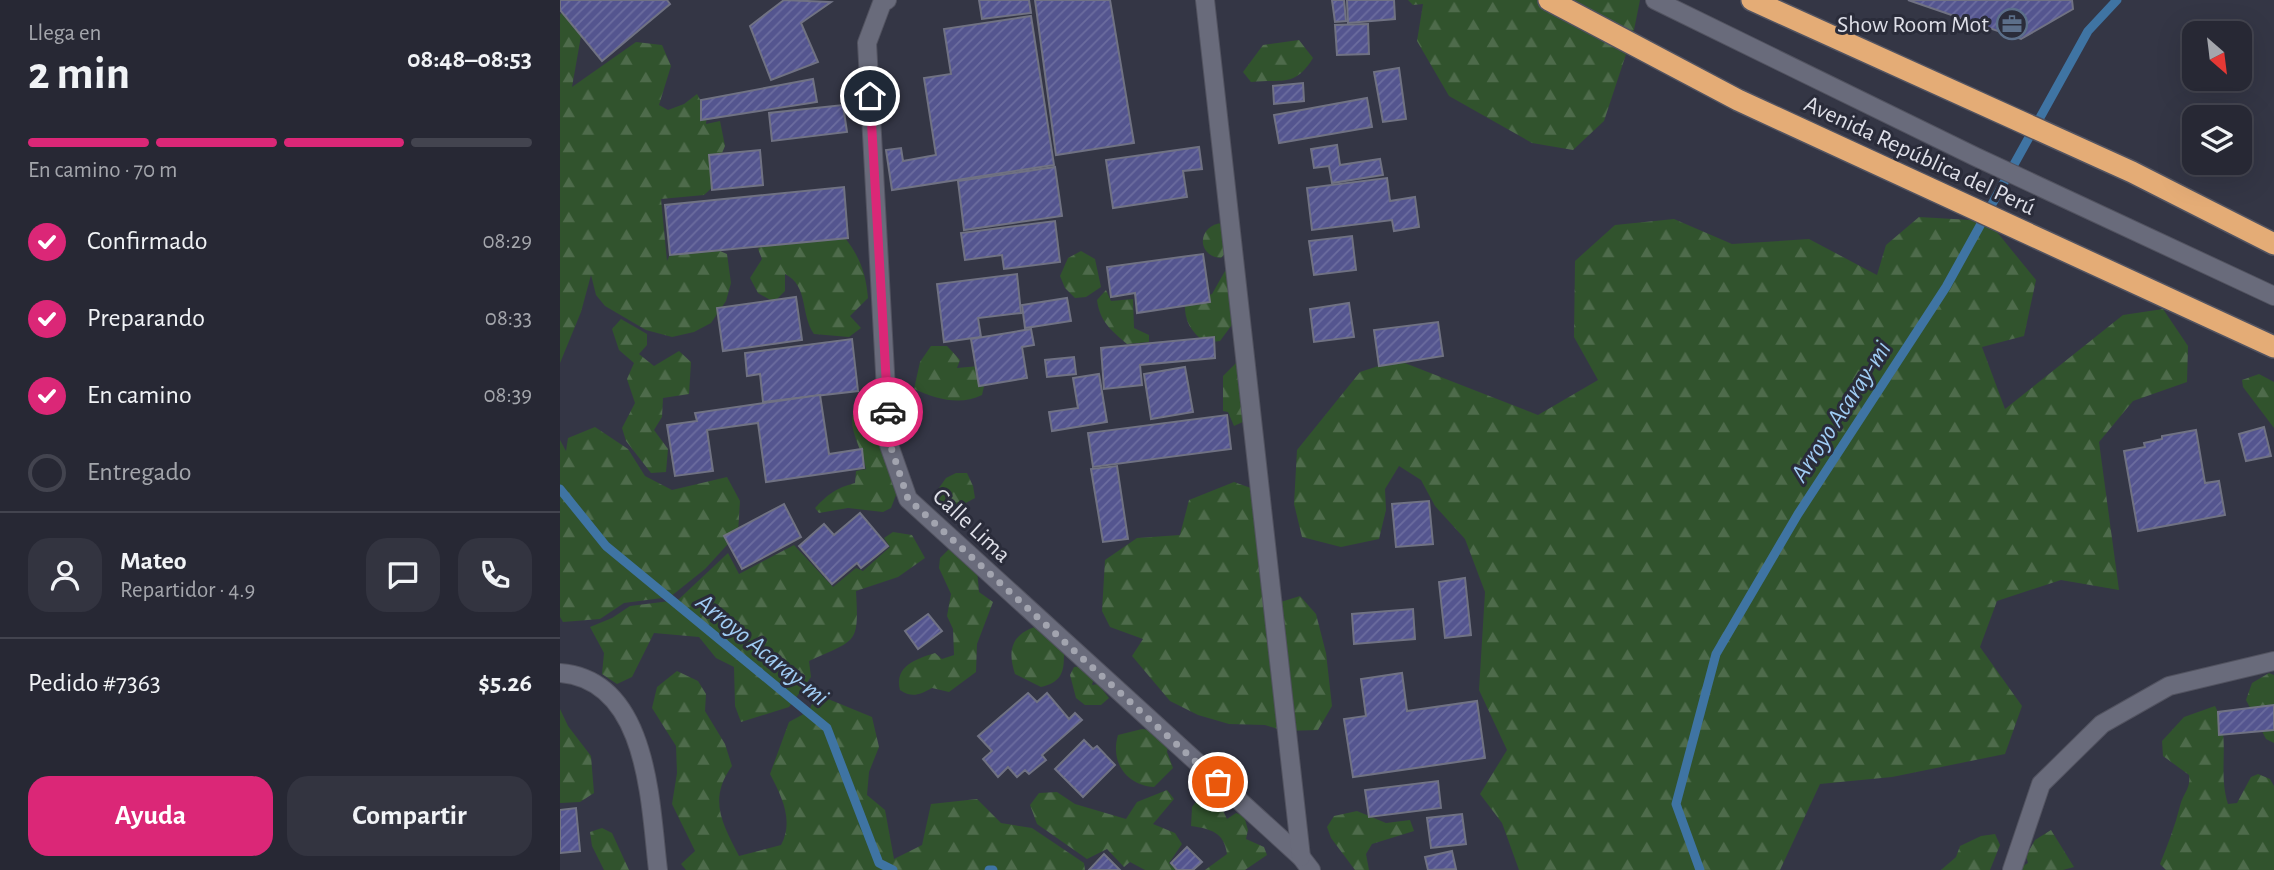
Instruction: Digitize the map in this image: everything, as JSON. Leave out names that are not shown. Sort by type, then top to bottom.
[{"type":"highway","name":"Avenida República del Perú","points":[[1549,0],[1738,100],[2274,347]]},
{"type":"highway","points":[[1752,0],[2132,172],[2274,244]]},
{"type":"street","points":[[1205,0],[1306,863]]},
{"type":"street","points":[[1654,0],[1976,157],[2274,296]]},
{"type":"street","name":"Calle Lima","points":[[883,1],[867,43],[867,57],[890,444],[908,499],[1306,863]]},
{"type":"street","points":[[2012,870],[2041,784],[2102,724],[2169,686],[2274,661]]},
{"type":"street","points":[[560,673],[599,685],[623,710],[644,760],[658,870]]},
{"type":"green space","points":[[1408,0],[1640,0],[1634,30],[1604,121],[1573,150],[1532,143],[1449,96],[1417,41],[1423,4],[1413,5]]},
{"type":"green space","points":[[565,7],[584,19],[572,87],[636,42],[662,45],[671,66],[659,105],[668,110],[684,104],[697,94],[707,112],[706,124],[720,121],[725,146],[713,174],[715,185],[704,195],[661,199],[667,261],[673,248],[713,248],[727,254],[731,283],[726,301],[711,323],[694,332],[672,337],[646,330],[605,306],[596,295],[591,275],[581,312],[560,363],[560,15]]},
{"type":"green space","points":[[1299,40],[1313,58],[1300,74],[1293,78],[1251,82],[1243,72],[1263,45]]},
{"type":"green space","points":[[1919,217],[1988,221],[2036,280],[2024,336],[1982,347],[2005,409],[2123,315],[2163,309],[2188,346],[2187,382],[2133,401],[2099,442],[2119,590],[2061,580],[1997,601],[1980,647],[2022,706],[2005,754],[1892,777],[1820,784],[1780,870],[1519,870],[1502,823],[1480,794],[1507,750],[1479,690],[1485,592],[1465,539],[1435,506],[1421,480],[1399,466],[1385,489],[1386,510],[1379,539],[1341,547],[1302,537],[1294,504],[1297,450],[1360,372],[1397,360],[1538,415],[1598,380],[1574,337],[1575,261],[1615,225],[1674,219],[1732,244],[1809,239],[1877,275],[1886,245]]},
{"type":"green space","points":[[1223,223],[1230,248],[1221,258],[1207,252],[1203,240],[1208,229]]},
{"type":"green space","points":[[774,232],[845,238],[855,252],[866,281],[868,298],[850,316],[861,328],[849,337],[814,334],[798,286],[785,274],[785,291],[774,302],[758,293],[750,278],[762,259],[758,249]]},
{"type":"green space","points":[[1081,251],[1095,259],[1101,287],[1086,297],[1075,298],[1065,288],[1060,276],[1068,258]]},
{"type":"green space","points":[[1225,271],[1231,274],[1234,322],[1220,341],[1206,343],[1190,326],[1185,303],[1212,294]]},
{"type":"green space","points":[[1106,290],[1111,301],[1133,299],[1134,328],[1149,335],[1149,342],[1127,344],[1107,325],[1097,300]]},
{"type":"green space","points":[[621,319],[647,334],[647,345],[639,354],[654,366],[679,351],[691,362],[689,394],[663,398],[662,417],[654,430],[668,449],[666,472],[651,473],[626,441],[622,428],[635,403],[627,379],[634,363],[619,350],[612,329]]},
{"type":"green space","points":[[931,346],[947,346],[960,360],[957,368],[979,366],[985,382],[982,395],[957,401],[931,396],[914,389],[920,362]]},
{"type":"green space","points":[[1236,363],[1250,378],[1256,416],[1234,426],[1228,412],[1223,411],[1223,376]]},
{"type":"green space","points":[[2259,374],[2274,382],[2274,428],[2243,387],[2242,380]]},
{"type":"green space","points":[[872,397],[879,403],[910,482],[896,495],[891,508],[883,512],[848,508],[819,513],[815,508],[824,499],[837,489],[855,483],[856,471],[866,469],[852,419],[854,411],[861,403]]},
{"type":"green space","points":[[595,427],[628,449],[645,476],[672,490],[727,477],[740,501],[738,533],[705,569],[670,597],[624,603],[600,619],[563,622],[560,617],[560,440],[566,451],[568,438]]},
{"type":"green space","points":[[956,473],[967,473],[975,498],[951,511],[936,504],[934,495],[946,478]]},
{"type":"green space","points":[[1234,482],[1262,492],[1270,581],[1264,607],[1300,596],[1316,614],[1326,653],[1332,706],[1318,730],[1284,731],[1265,725],[1229,724],[1198,715],[1170,701],[1132,656],[1143,639],[1110,627],[1102,611],[1105,560],[1137,538],[1180,535],[1189,500]]},
{"type":"green space","points":[[893,532],[912,535],[925,558],[898,577],[856,591],[857,622],[852,638],[809,661],[811,677],[789,707],[741,722],[735,706],[734,667],[716,658],[699,637],[654,633],[632,677],[617,684],[602,674],[604,653],[590,627],[612,618],[630,606],[678,600],[728,553],[739,574],[794,545],[833,587],[856,568],[863,571],[890,547],[884,538]]},
{"type":"green space","points":[[950,548],[977,569],[979,592],[993,602],[977,644],[976,672],[949,692],[932,688],[919,694],[908,694],[900,690],[900,675],[903,669],[935,653],[942,659],[954,655],[953,629],[947,616],[951,594],[939,568],[940,558]]},
{"type":"green space","points":[[1041,625],[1064,647],[1064,662],[1059,678],[1041,687],[1015,674],[1011,656],[1014,642],[1019,636]]},
{"type":"green space","points":[[1084,666],[1094,678],[1092,685],[1098,684],[1109,698],[1101,705],[1085,705],[1076,698],[1070,675],[1074,667]]},
{"type":"green space","points":[[677,671],[698,681],[706,694],[705,711],[725,744],[732,766],[721,789],[720,811],[727,833],[739,856],[781,845],[786,827],[785,809],[770,774],[789,722],[809,711],[816,694],[872,717],[879,747],[869,772],[867,795],[885,810],[894,859],[922,845],[931,804],[977,799],[1001,823],[1032,828],[1084,863],[1085,870],[686,870],[681,864],[695,851],[672,804],[677,773],[676,746],[652,708],[657,687]]},
{"type":"green space","points":[[2269,673],[2274,675],[2274,743],[2266,739],[2246,700],[2252,683]]},
{"type":"green space","points":[[2215,706],[2223,730],[2224,779],[2228,804],[2237,803],[2251,777],[2258,774],[2270,779],[2274,786],[2274,870],[2166,870],[2160,864],[2189,780],[2189,775],[2163,756],[2162,741],[2184,717]]},
{"type":"green space","points":[[560,709],[568,726],[591,756],[594,793],[580,802],[560,803]]},
{"type":"green space","points":[[1142,729],[1158,731],[1169,741],[1167,752],[1173,768],[1154,787],[1135,782],[1128,777],[1118,763],[1116,754],[1118,735]]},
{"type":"green space","points":[[1167,790],[1174,799],[1153,824],[1175,833],[1182,844],[1169,863],[1176,870],[1145,870],[1130,862],[1124,867],[1107,849],[1087,859],[1037,824],[1030,805],[1039,793],[1057,792],[1075,804],[1126,819],[1137,802]]},
{"type":"green space","points":[[1210,797],[1219,802],[1227,819],[1236,813],[1244,816],[1248,830],[1246,839],[1264,847],[1267,855],[1245,870],[1205,870],[1227,854],[1220,836],[1191,826],[1192,807],[1199,798]]},
{"type":"green space","points":[[1357,811],[1386,823],[1410,820],[1414,831],[1372,844],[1366,854],[1369,870],[1355,870],[1331,838],[1327,827],[1334,816]]},
{"type":"green space","points":[[602,828],[612,833],[629,870],[604,870],[592,846],[590,832]]},
{"type":"green space","points":[[2051,830],[2074,867],[2063,870],[2016,870],[2028,863],[2026,856],[2035,840]]},
{"type":"green space","points":[[1995,834],[2000,845],[1990,870],[1941,870],[1956,857],[1960,846],[1981,836]]},
{"type":"building","points":[[560,0],[667,0],[670,4],[602,61],[560,10]]},
{"type":"building","points":[[784,0],[831,2],[801,23],[818,62],[771,80],[750,26]]},
{"type":"building","points":[[979,0],[1029,0],[1031,13],[982,19]]},
{"type":"building","points":[[1035,0],[1110,0],[1134,143],[1056,155]]},
{"type":"building","points":[[1332,0],[1344,0],[1346,21],[1335,22]]},
{"type":"building","points":[[1347,0],[1394,0],[1395,19],[1348,23]]},
{"type":"building","name":"Show Room Mot","points":[[1908,0],[2072,0],[2073,9],[2021,39]]},
{"type":"building","points":[[1031,16],[1054,165],[892,190],[886,150],[901,148],[903,161],[936,155],[924,78],[951,74],[944,29]]},
{"type":"building","points":[[1368,24],[1369,54],[1337,55],[1335,25]]},
{"type":"building","points":[[1399,68],[1406,119],[1383,122],[1374,72]]},
{"type":"building","points":[[813,79],[817,102],[701,120],[701,100]]},
{"type":"building","points":[[1303,83],[1304,101],[1274,104],[1273,86]]},
{"type":"building","points":[[1367,98],[1372,127],[1279,143],[1274,115]]},
{"type":"building","points":[[843,105],[847,132],[772,141],[769,113]]},
{"type":"building","points":[[1337,145],[1340,165],[1380,159],[1383,175],[1332,183],[1329,166],[1314,168],[1311,149]]},
{"type":"building","points":[[1199,147],[1202,169],[1183,171],[1187,197],[1113,208],[1106,160]]},
{"type":"building","points":[[760,150],[763,185],[712,190],[709,155]]},
{"type":"building","points":[[1055,167],[1062,216],[964,230],[958,181]]},
{"type":"building","points":[[1387,178],[1390,201],[1415,197],[1419,227],[1394,231],[1392,220],[1312,230],[1307,188]]},
{"type":"building","points":[[844,187],[848,238],[670,255],[665,205]]},
{"type":"building","points":[[1055,221],[1060,262],[1004,269],[1002,255],[965,260],[961,233]]},
{"type":"building","points":[[1352,236],[1356,270],[1314,275],[1309,241]]},
{"type":"building","points":[[1203,254],[1210,302],[1137,313],[1135,293],[1111,297],[1107,267]]},
{"type":"building","points":[[1017,274],[1021,313],[978,318],[981,337],[944,342],[937,284]]},
{"type":"building","points":[[796,297],[802,340],[723,351],[717,308]]},
{"type":"building","points":[[1067,298],[1071,321],[1025,328],[1022,305]]},
{"type":"building","points":[[1349,303],[1354,337],[1314,342],[1310,309]]},
{"type":"building","points":[[1438,322],[1443,356],[1379,366],[1374,330]]},
{"type":"building","points":[[1031,329],[1034,345],[1022,347],[1027,378],[979,386],[971,339]]},
{"type":"building","points":[[1214,337],[1215,358],[1140,365],[1142,385],[1104,389],[1101,348]]},
{"type":"building","points":[[852,339],[858,391],[763,402],[760,374],[747,376],[745,353]]},
{"type":"building","points":[[1074,357],[1076,374],[1047,377],[1045,360]]},
{"type":"building","points":[[1185,367],[1193,412],[1151,419],[1144,374]]},
{"type":"building","points":[[1099,374],[1107,422],[1052,431],[1049,412],[1078,408],[1073,378]]},
{"type":"building","points":[[820,395],[829,454],[862,449],[864,468],[766,482],[758,423],[707,430],[713,471],[675,476],[667,425],[697,421],[695,413]]},
{"type":"building","points":[[1227,415],[1231,449],[1093,467],[1088,433]]},
{"type":"building","points":[[2264,427],[2271,456],[2246,461],[2239,434]]},
{"type":"building","points":[[2196,430],[2205,483],[2219,481],[2225,515],[2138,531],[2124,451],[2145,447],[2144,443],[2162,439],[2162,436]]},
{"type":"building","points":[[1117,466],[1128,539],[1103,542],[1091,469]]},
{"type":"building","points":[[1429,501],[1433,544],[1396,547],[1392,504]]},
{"type":"building","points":[[784,504],[801,537],[742,569],[724,536]]},
{"type":"building","points":[[860,513],[888,546],[861,568],[857,563],[832,584],[799,546],[824,524],[834,535]]},
{"type":"building","points":[[1465,578],[1471,635],[1445,638],[1439,582]]},
{"type":"building","points":[[1413,609],[1415,639],[1354,644],[1352,614]]},
{"type":"building","points":[[928,614],[942,631],[918,649],[905,631]]},
{"type":"building","points":[[1402,673],[1407,711],[1477,701],[1485,758],[1353,777],[1344,719],[1366,716],[1361,679]]},
{"type":"building","points":[[1028,693],[1037,702],[1047,693],[1069,719],[1075,713],[1082,720],[1042,755],[1046,760],[1029,774],[1025,770],[1017,777],[1008,767],[998,777],[983,759],[992,751],[978,736]]},
{"type":"building","points":[[2274,705],[2274,730],[2219,735],[2218,712]]},
{"type":"building","points":[[1084,740],[1093,749],[1097,746],[1115,765],[1083,797],[1055,769]]},
{"type":"building","points":[[1438,781],[1441,808],[1369,817],[1365,790]]},
{"type":"building","points":[[576,808],[580,851],[560,853],[560,810]]},
{"type":"building","points":[[1462,814],[1466,844],[1431,848],[1427,818]]},
{"type":"building","points":[[1187,847],[1202,862],[1193,870],[1177,870],[1171,863]]},
{"type":"building","points":[[1452,851],[1456,869],[1428,870],[1425,857]]},
{"type":"building","points":[[1104,854],[1120,870],[1089,870]]},
{"type":"waterway","name":"Arroyo Acaray-mi","points":[[1700,870],[1676,804],[1716,654],[1798,514],[1946,287],[2088,31],[2117,0]]},
{"type":"waterway","name":"Arroyo Acaray-mi","points":[[560,489],[606,546],[827,728],[879,863],[893,870]]},
{"type":"way so far","points":[[888,412],[890,444],[908,499],[1218,782]]},
{"type":"place","name":"Show Room Mot","points":[[2012,24]]},
{"type":"route","points":[[870,96],[888,412]]}]
